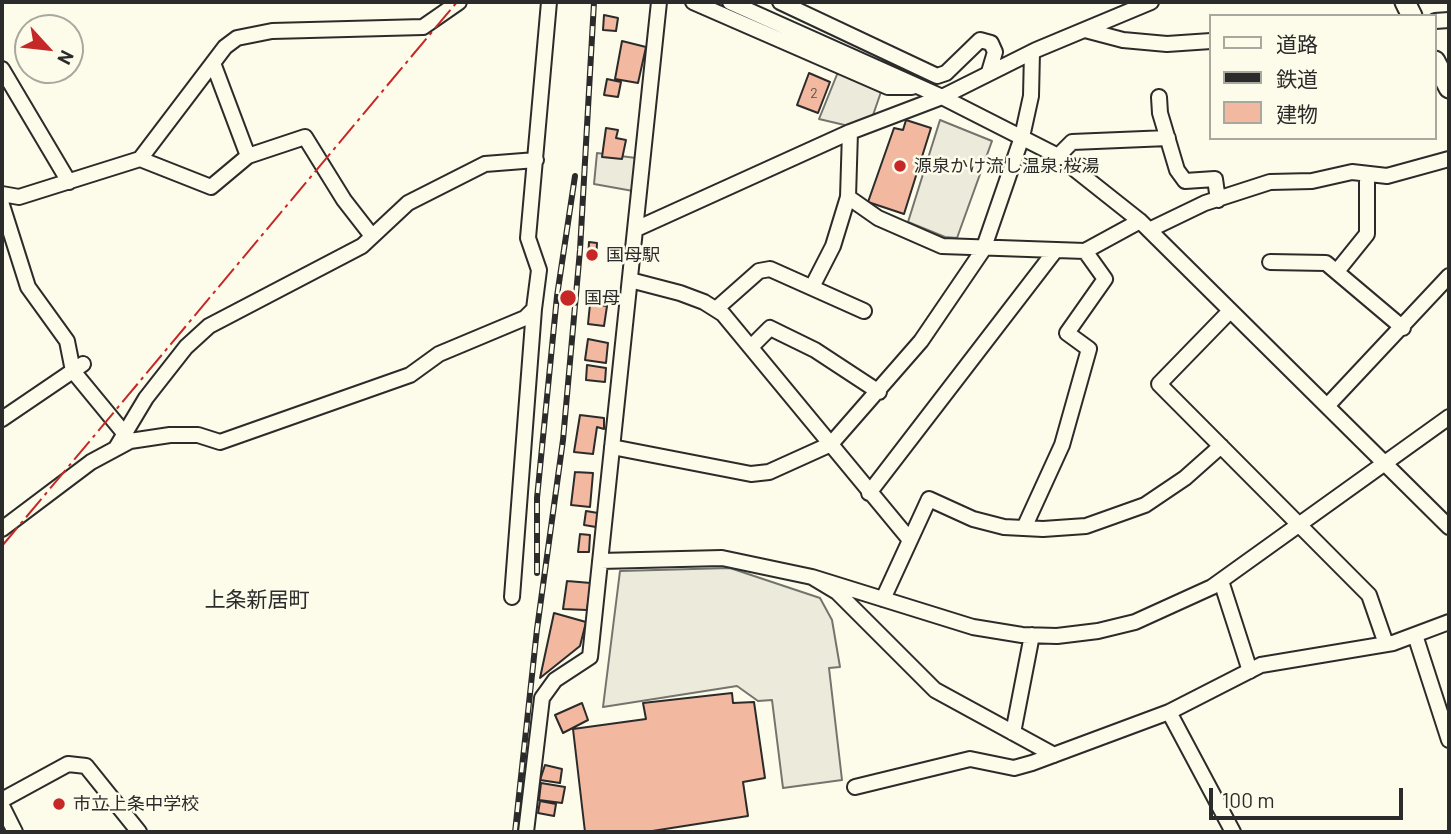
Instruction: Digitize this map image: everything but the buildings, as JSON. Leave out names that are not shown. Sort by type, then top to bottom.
[{"type":"main road","points":[[1437,65],[1449,88]]},
{"type":"street","points":[[2,194],[19,197],[140,159],[213,63],[237,38],[272,32],[424,27],[459,2]]},
{"type":"street","points":[[512,597],[539,270],[528,238],[549,2]]},
{"type":"street","points":[[526,832],[542,698],[555,680],[590,657],[659,2]]},
{"type":"street","points":[[693,2],[888,87],[920,88]]},
{"type":"street","points":[[730,2],[942,97],[1058,156],[1144,226],[1449,527]]},
{"type":"street","points":[[780,2],[801,6],[937,76],[946,74],[980,40],[990,43],[995,52],[989,72]]},
{"type":"street","points":[[636,229],[850,132],[942,97],[1032,52],[1151,2]]},
{"type":"street","points":[[1085,30],[1123,40],[1167,44],[1210,41]]},
{"type":"street","points":[[612,447],[751,474],[769,472],[831,444],[922,341],[983,250],[1022,137],[1031,96],[1032,52]]},
{"type":"street","points":[[213,63],[248,156]]},
{"type":"street","points":[[2,69],[69,181]]},
{"type":"street","points":[[1159,97],[1160,113],[1177,170],[1185,181],[1215,179],[1217,200]]},
{"type":"street","points":[[812,287],[833,246],[848,197],[850,132]]},
{"type":"street","points":[[140,159],[211,187],[248,156],[305,136],[344,200],[372,236]]},
{"type":"street","points":[[1058,156],[1072,142],[1168,138]]},
{"type":"street","points":[[848,197],[878,218],[942,246],[983,250],[1085,251],[1144,226],[1270,182],[1312,181],[1352,172],[1387,176],[1449,159]]},
{"type":"street","points":[[2,528],[91,461],[115,449],[127,437],[146,398],[170,367],[209,326],[362,246],[408,203],[485,164],[536,160]]},
{"type":"street","points":[[1338,270],[1367,234],[1367,174]]},
{"type":"street","points":[[2,205],[7,244],[28,287],[67,341],[78,367],[127,437]]},
{"type":"street","points":[[869,493],[1055,251]]},
{"type":"street","points":[[1024,528],[1062,445],[1089,349],[1067,333],[1105,279],[1085,251]]},
{"type":"street","points":[[1270,262],[1326,263],[1338,270],[1403,328]]},
{"type":"street","points":[[716,309],[759,271],[770,269],[864,311]]},
{"type":"street","points":[[1328,405],[1403,328],[1449,275]]},
{"type":"street","points":[[630,280],[680,293],[716,309],[752,346],[869,493],[910,540]]},
{"type":"street","points":[[127,437],[189,435],[220,442],[410,375],[439,354],[526,318],[534,309]]},
{"type":"street","points":[[1229,312],[1159,384],[1369,595],[1386,644]]},
{"type":"street","points":[[752,346],[770,328],[815,350],[879,392]]},
{"type":"street","points":[[2,419],[78,367]]},
{"type":"street","points":[[600,561],[722,558],[812,577],[973,626],[1032,635],[1098,631],[1135,622],[1221,581],[1449,417]]},
{"type":"street","points":[[883,599],[929,499],[973,519],[1024,528],[1086,526],[1145,505],[1185,478],[1221,446]]},
{"type":"street","points":[[812,577],[837,593],[935,690],[1054,755]]},
{"type":"street","points":[[1221,581],[1250,671]]},
{"type":"street","points":[[855,787],[970,759],[1014,768],[1169,712],[1250,671],[1275,663],[1386,644],[1449,622]]},
{"type":"street","points":[[1013,733],[1032,635]]},
{"type":"street","points":[[1415,635],[1449,740]]},
{"type":"street","points":[[1169,712],[1233,832]]},
{"type":"street","points":[[2,800],[68,764],[86,766],[139,832]]},
{"type":"street","points":[[2,806],[15,832]]},
{"type":"shaded area","points":[[838,72],[881,92],[872,118],[853,127],[819,119]]},
{"type":"shaded area","points":[[940,120],[992,141],[957,238],[945,237],[908,222]]},
{"type":"shaded area","points":[[597,153],[636,158],[633,191],[594,184]]},
{"type":"shaded area","points":[[730,568],[820,598],[832,620],[840,667],[829,668],[842,780],[783,788],[772,700],[758,701],[737,686],[603,707],[620,571]]},
{"type":"railway","points":[[515,832],[537,629],[563,440],[580,250],[594,2]]},
{"type":"railway","points":[[537,573],[537,498],[557,296],[575,176]]},
{"type":"power","points":[[2,546],[457,2]]},
{"type":"place","name":"源泉かけ流し温泉;桜湯","points":[[900,166]]},
{"type":"place","name":"国母駅","points":[[592,255]]},
{"type":"place","name":"国母","points":[[568,298]]},
{"type":"place","name":"市立上条中学校","points":[[59,804]]},
{"type":"district","name":"上条新居町","points":[[257,600]]}]
